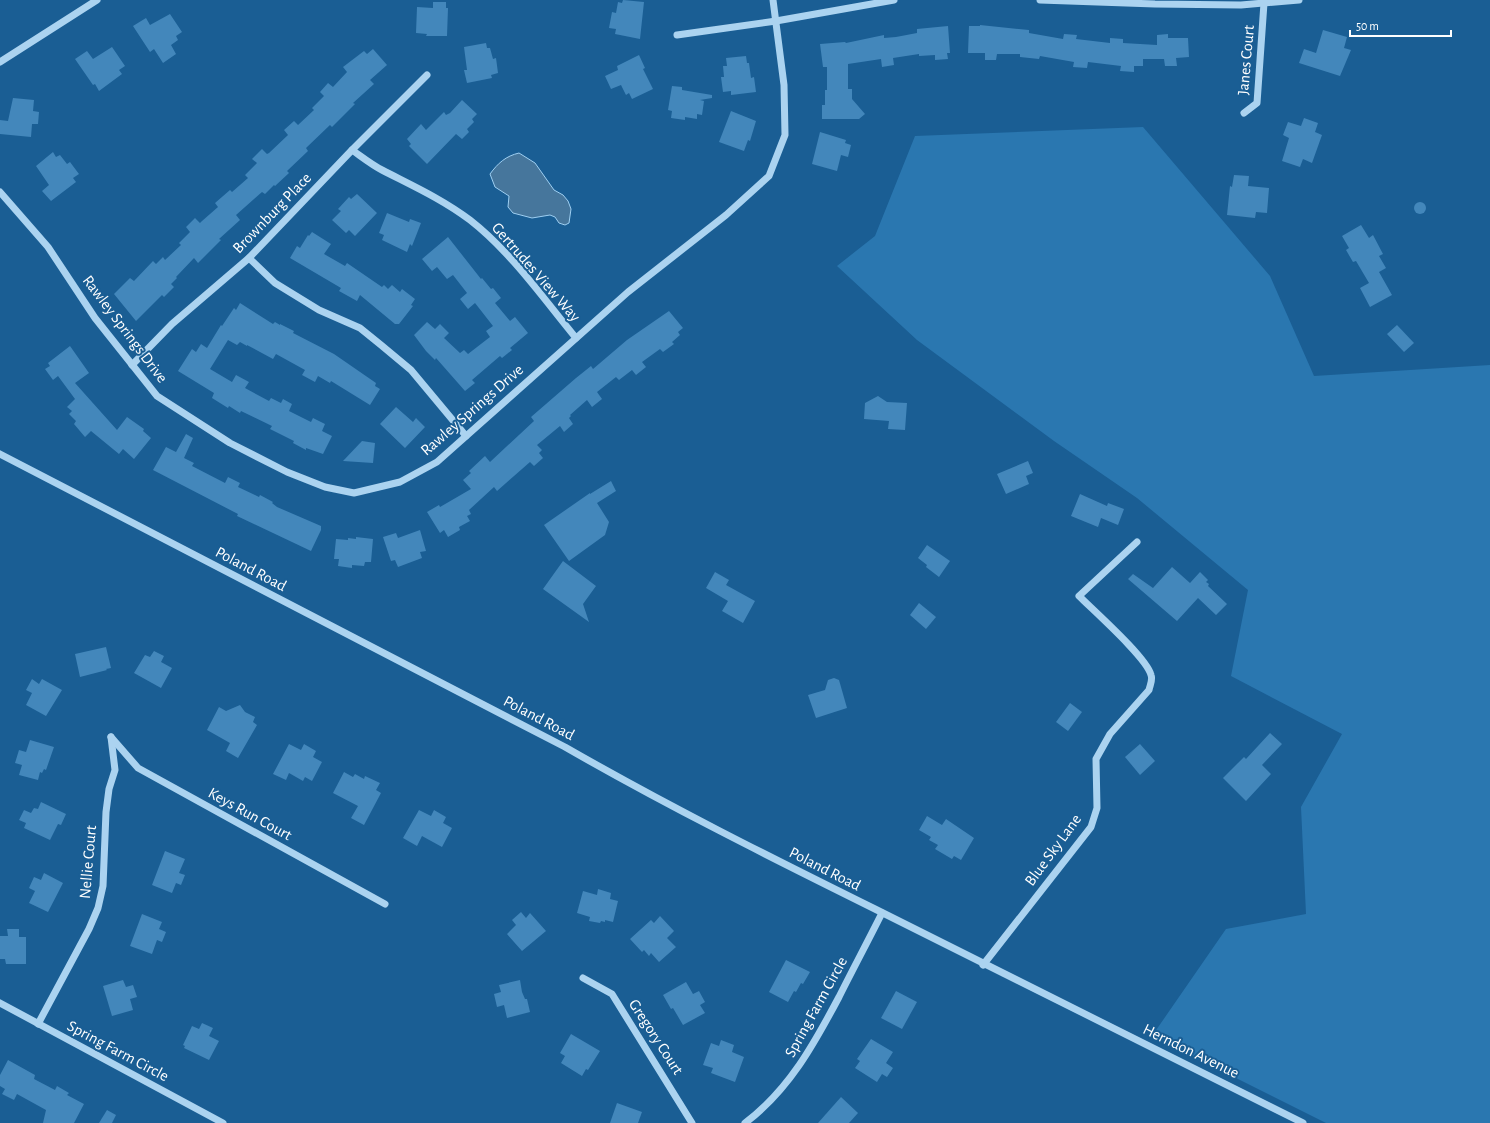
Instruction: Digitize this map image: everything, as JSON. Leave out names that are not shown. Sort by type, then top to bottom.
[{"type":"street","points":[[0,62],[97,0]]},
{"type":"street","name":"Rawley Springs Drive","points":[[0,192],[48,247],[95,318],[157,396],[230,443],[287,472],[332,488],[354,493],[400,482],[437,462],[628,292],[726,215],[769,176],[785,135],[784,85],[773,0]]},
{"type":"street","points":[[676,35],[776,21],[894,0]]},
{"type":"street","points":[[1040,0],[1155,4],[1264,3],[1299,0]]},
{"type":"street","name":"Janes Court","points":[[1244,113],[1257,103],[1264,3]]},
{"type":"street","name":"Brownburg Place","points":[[132,365],[172,324],[249,258],[352,150],[427,75]]},
{"type":"street","name":"Gertrudes View Way","points":[[352,150],[382,170],[407,181],[448,204],[471,221],[515,264],[576,338]]},
{"type":"street","points":[[249,258],[275,283],[319,310],[360,328],[381,345],[411,370],[466,436]]},
{"type":"street","name":"Poland Road","points":[[0,454],[565,747],[653,796],[882,914],[1065,1005]]},
{"type":"street","name":"Blue Sky Lane","points":[[983,965],[1091,827],[1097,808],[1096,759],[1110,734],[1149,690],[1151,675],[1143,660],[1079,596],[1137,542]]},
{"type":"street","name":"Keys Run Court","points":[[111,737],[138,768],[385,904]]},
{"type":"street","name":"Nellie Court","points":[[38,1024],[89,929],[98,908],[103,886],[106,812],[109,790],[115,770],[111,737]]},
{"type":"street","name":"Spring Farm Circle","points":[[745,1123],[776,1096],[797,1070],[813,1046],[882,914]]},
{"type":"street","name":"Gregory Court","points":[[583,978],[612,994],[692,1123]]},
{"type":"street","name":"Spring Farm Circle","points":[[0,1003],[223,1123]]},
{"type":"street","name":"Herndon Avenue","points":[[1065,1005],[1303,1123]]},
{"type":"shaded area","points":[[1143,127],[1270,276],[1314,376],[1490,365],[1490,1123],[1326,1123],[1152,1036],[1226,929],[1306,914],[1301,807],[1342,734],[1231,676],[1248,590],[1137,498],[1054,441],[917,340],[837,266],[875,236],[915,136]]},
{"type":"shaded area","points":[[519,153],[535,163],[554,190],[563,195],[568,201],[571,209],[569,223],[565,225],[559,223],[555,217],[550,215],[532,218],[513,213],[508,207],[509,196],[495,187],[490,174],[503,160]]},
{"type":"building","points":[[623,0],[644,2],[640,39],[615,34],[616,29],[609,28],[612,12],[616,13],[618,2],[622,3]]},
{"type":"building","points":[[433,2],[446,2],[446,8],[448,8],[447,36],[426,36],[427,34],[416,33],[417,7],[433,8]]},
{"type":"building","points":[[170,14],[182,32],[176,36],[178,40],[171,45],[176,54],[163,63],[154,49],[150,52],[133,26],[146,18],[150,25]]},
{"type":"building","points":[[980,25],[1029,30],[1029,33],[1063,39],[1064,34],[1077,35],[1076,39],[1110,43],[1110,38],[1123,39],[1123,43],[1157,45],[1157,35],[1168,34],[1168,38],[1188,38],[1189,57],[1176,58],[1177,66],[1165,66],[1164,59],[1143,59],[1143,66],[1134,66],[1134,72],[1120,71],[1121,66],[1088,62],[1087,68],[1073,67],[1074,62],[1040,56],[1039,59],[1020,57],[1020,54],[997,54],[996,60],[985,60],[985,53],[968,53],[969,26]]},
{"type":"building","points":[[948,26],[950,53],[947,53],[948,59],[935,60],[935,55],[919,56],[919,54],[893,58],[894,65],[882,67],[881,59],[848,64],[848,89],[852,89],[852,99],[865,114],[859,119],[822,119],[822,105],[825,105],[825,90],[827,90],[827,67],[823,67],[820,44],[846,43],[884,35],[884,38],[896,37],[917,33],[917,29]]},
{"type":"building","points":[[1323,30],[1347,37],[1344,48],[1351,50],[1340,76],[1299,63],[1304,49],[1316,53]]},
{"type":"building","points":[[486,43],[487,48],[490,48],[493,59],[496,58],[498,73],[491,75],[492,78],[467,83],[464,70],[467,70],[464,47]]},
{"type":"building","points":[[112,47],[125,66],[119,70],[122,74],[99,91],[75,59],[87,51],[93,59]]},
{"type":"building","points":[[373,49],[387,65],[370,80],[374,84],[353,103],[355,104],[332,127],[330,125],[306,148],[308,151],[287,171],[289,173],[265,194],[262,192],[236,215],[240,220],[219,239],[221,240],[198,263],[194,258],[171,284],[174,287],[164,297],[162,295],[136,321],[114,294],[130,278],[134,281],[153,261],[156,264],[163,257],[165,260],[181,245],[179,243],[190,232],[186,227],[195,218],[200,223],[218,207],[215,203],[230,190],[232,192],[248,178],[245,175],[257,163],[252,159],[262,149],[267,154],[269,153],[288,135],[284,130],[294,121],[298,125],[314,110],[312,108],[324,96],[320,92],[328,83],[333,87],[347,72],[343,67],[364,51],[367,54]]},
{"type":"building","points":[[639,55],[645,68],[643,69],[653,89],[632,99],[629,93],[626,95],[621,85],[611,89],[605,76],[618,70],[617,66]]},
{"type":"building","points":[[746,56],[747,63],[749,63],[751,78],[754,77],[756,92],[731,95],[731,91],[723,92],[721,77],[724,77],[723,66],[727,66],[726,58]]},
{"type":"building","points":[[672,86],[682,87],[682,90],[712,95],[712,98],[700,100],[704,101],[702,115],[697,114],[697,119],[685,117],[685,120],[671,118],[672,111],[668,110]]},
{"type":"building","points":[[13,98],[34,100],[33,111],[39,112],[38,124],[32,124],[31,137],[0,134],[0,120],[8,121]]},
{"type":"building","points":[[462,100],[477,114],[472,119],[474,122],[467,129],[469,132],[462,139],[456,134],[427,164],[409,146],[411,144],[407,139],[421,124],[426,130],[444,112],[446,115],[450,113]]},
{"type":"building","points":[[731,111],[756,121],[750,141],[748,140],[744,151],[719,142]]},
{"type":"building","points":[[1304,118],[1318,123],[1315,132],[1322,135],[1312,163],[1303,159],[1300,167],[1282,161],[1289,138],[1283,135],[1288,122],[1301,126]]},
{"type":"building","points":[[820,132],[846,140],[845,143],[851,145],[848,157],[841,155],[837,171],[812,164]]},
{"type":"building","points":[[53,152],[56,157],[60,155],[67,164],[70,162],[79,174],[73,178],[76,182],[51,201],[42,191],[49,185],[36,166]]},
{"type":"building","points":[[1234,175],[1249,176],[1248,186],[1269,188],[1267,213],[1256,212],[1255,218],[1227,215],[1230,186],[1232,187]]},
{"type":"building","points":[[357,194],[377,213],[355,236],[349,230],[346,233],[332,220],[341,211],[338,209],[349,197],[351,199]]},
{"type":"building","points":[[1420,202],[1424,204],[1426,208],[1424,212],[1420,214],[1416,212],[1414,208],[1416,204]]},
{"type":"building","points":[[387,213],[409,222],[410,219],[421,223],[412,246],[410,244],[407,252],[382,240],[384,235],[379,233]]},
{"type":"building","points":[[1361,225],[1369,238],[1373,235],[1383,254],[1379,256],[1386,268],[1379,272],[1392,295],[1370,307],[1360,288],[1369,283],[1356,261],[1353,262],[1346,250],[1349,248],[1342,236]]},
{"type":"building","points":[[312,232],[331,244],[324,254],[345,266],[347,263],[382,287],[384,285],[388,289],[392,285],[400,292],[402,289],[415,299],[411,305],[413,306],[399,324],[395,324],[360,295],[357,301],[339,291],[341,288],[290,258],[297,246],[300,248],[308,235],[309,236]]},
{"type":"building","points":[[448,237],[481,279],[482,278],[491,289],[493,288],[501,298],[495,303],[510,321],[515,317],[528,333],[510,348],[512,350],[502,358],[500,356],[472,380],[475,383],[465,391],[436,358],[435,360],[426,351],[414,335],[427,322],[435,329],[440,324],[449,333],[444,338],[460,353],[464,350],[468,354],[490,337],[486,331],[493,326],[475,303],[468,309],[460,299],[467,293],[453,275],[447,279],[437,267],[432,271],[422,259]]},
{"type":"building","points":[[240,303],[273,324],[275,322],[280,324],[294,331],[293,333],[334,354],[376,383],[375,386],[380,389],[370,405],[331,381],[330,383],[318,376],[315,382],[302,375],[305,370],[276,354],[273,359],[240,342],[237,345],[228,340],[210,369],[232,382],[236,375],[249,382],[245,388],[269,401],[271,398],[281,403],[283,399],[292,404],[289,411],[311,422],[313,418],[325,424],[322,431],[332,436],[323,454],[306,448],[306,450],[293,443],[294,441],[270,429],[272,426],[241,411],[240,413],[229,406],[228,408],[212,398],[214,393],[178,371],[192,349],[196,352],[201,344],[207,348],[221,325],[222,326],[234,308],[236,310]]},
{"type":"building","points":[[669,311],[683,328],[678,332],[680,335],[672,342],[674,344],[663,352],[660,349],[642,362],[646,367],[636,375],[632,370],[619,380],[616,377],[597,392],[602,399],[592,407],[587,400],[570,415],[571,416],[569,418],[573,424],[564,432],[560,426],[537,445],[542,450],[539,453],[543,458],[534,466],[530,462],[497,491],[494,487],[469,510],[471,514],[467,516],[470,521],[459,527],[460,530],[448,537],[444,530],[440,533],[427,512],[439,505],[440,507],[471,489],[463,480],[471,473],[469,471],[485,456],[490,462],[534,421],[531,417],[576,378],[591,366],[593,369],[627,340]]},
{"type":"building","points":[[1397,325],[1414,343],[1404,352],[1387,334]]},
{"type":"building","points":[[70,346],[89,373],[75,383],[117,430],[127,417],[144,429],[143,431],[151,438],[134,459],[123,449],[119,454],[91,431],[85,437],[74,424],[76,421],[69,414],[72,411],[67,407],[75,399],[58,376],[53,380],[45,369],[50,366],[48,363]]},
{"type":"building","points":[[878,396],[887,402],[907,403],[905,430],[888,429],[889,421],[864,419],[865,403]]},
{"type":"building","points":[[396,407],[413,422],[416,418],[425,427],[405,448],[380,424]]},
{"type":"building","points":[[186,434],[193,438],[184,458],[194,463],[192,466],[225,483],[228,477],[240,483],[238,487],[259,497],[260,495],[273,502],[272,503],[277,507],[321,526],[321,530],[311,551],[237,516],[238,514],[153,470],[166,447],[176,452]]},
{"type":"building","points":[[362,441],[375,443],[373,463],[343,461]]},
{"type":"building","points":[[1028,461],[1033,473],[1026,476],[1029,484],[1006,494],[997,474]]},
{"type":"building","points":[[611,481],[616,491],[597,503],[609,522],[605,535],[569,561],[544,525],[590,493]]},
{"type":"building","points":[[1080,494],[1107,506],[1108,503],[1124,509],[1118,525],[1101,518],[1098,527],[1071,516]]},
{"type":"building","points":[[420,530],[426,551],[420,552],[422,558],[398,567],[395,560],[391,561],[383,537],[396,533],[398,538]]},
{"type":"building","points":[[356,537],[373,539],[371,562],[365,562],[364,566],[352,565],[352,568],[338,566],[339,559],[334,559],[336,539],[348,540],[348,538],[356,539]]},
{"type":"building","points":[[927,545],[950,561],[939,577],[926,567],[927,565],[918,558]]},
{"type":"building","points":[[563,561],[596,586],[583,604],[589,622],[543,589]]},
{"type":"building","points":[[1172,567],[1190,583],[1200,572],[1208,580],[1206,582],[1209,584],[1208,586],[1227,604],[1216,615],[1198,598],[1177,621],[1128,579],[1133,574],[1153,588]]},
{"type":"building","points":[[715,572],[729,580],[726,585],[755,601],[743,623],[722,611],[728,601],[706,588]]},
{"type":"building","points":[[919,603],[936,617],[926,629],[910,615]]},
{"type":"building","points":[[106,647],[111,668],[80,677],[75,654]]},
{"type":"building","points":[[154,651],[164,656],[161,662],[172,668],[161,688],[134,673],[145,655],[150,657]]},
{"type":"building","points":[[834,678],[839,680],[847,708],[816,718],[808,695],[825,690],[828,680]]},
{"type":"building","points":[[32,679],[39,684],[42,679],[62,690],[46,716],[26,705],[32,693],[26,690]]},
{"type":"building","points":[[1070,703],[1082,712],[1068,731],[1056,722]]},
{"type":"building","points":[[240,705],[245,712],[255,717],[253,722],[257,725],[238,758],[226,751],[230,743],[207,730],[219,707],[226,711]]},
{"type":"building","points":[[1270,733],[1282,744],[1262,765],[1271,774],[1246,801],[1223,778],[1244,757],[1246,759]]},
{"type":"building","points":[[30,740],[54,747],[46,770],[44,769],[42,773],[40,772],[38,780],[19,775],[22,765],[15,763],[19,750],[26,752]]},
{"type":"building","points":[[289,744],[301,750],[304,744],[316,751],[313,757],[322,762],[312,781],[305,777],[303,781],[289,773],[286,780],[273,774]]},
{"type":"building","points":[[1140,744],[1155,761],[1140,775],[1125,757]]},
{"type":"building","points":[[344,772],[353,777],[355,774],[364,779],[365,776],[380,783],[376,790],[381,793],[364,825],[351,818],[358,806],[333,793]]},
{"type":"building","points":[[41,802],[66,814],[61,825],[58,824],[50,840],[24,828],[26,823],[19,820],[24,810],[31,813],[34,808],[38,809]]},
{"type":"building","points":[[419,810],[431,816],[434,810],[446,817],[443,823],[452,828],[442,847],[422,836],[417,846],[403,838]]},
{"type":"building","points":[[927,816],[942,825],[946,819],[974,838],[961,860],[954,856],[952,859],[935,849],[938,845],[929,840],[931,837],[919,830]]},
{"type":"building","points":[[165,851],[185,859],[179,873],[185,875],[181,885],[176,883],[172,893],[152,885]]},
{"type":"building","points":[[44,873],[63,883],[48,912],[29,903],[35,891],[29,888],[34,877],[41,880]]},
{"type":"building","points":[[598,889],[611,893],[610,899],[618,901],[613,922],[605,920],[605,922],[601,921],[600,923],[589,921],[590,917],[577,913],[583,891],[597,895]]},
{"type":"building","points":[[521,912],[526,918],[530,913],[546,931],[522,951],[507,934],[516,925],[512,920]]},
{"type":"building","points":[[142,914],[162,922],[159,929],[166,932],[162,942],[157,940],[152,954],[130,946]]},
{"type":"building","points":[[660,916],[674,931],[667,938],[676,947],[659,962],[651,953],[649,956],[644,950],[642,952],[630,939],[651,920],[654,923]]},
{"type":"building","points":[[7,929],[19,929],[19,937],[26,937],[26,964],[6,964],[5,959],[0,959],[0,936],[8,936]]},
{"type":"building","points":[[786,960],[810,972],[803,984],[801,983],[796,992],[794,991],[788,1002],[769,992]]},
{"type":"building","points":[[123,980],[126,987],[133,985],[137,997],[130,999],[133,1010],[112,1016],[103,986]]},
{"type":"building","points":[[520,980],[522,992],[525,999],[527,999],[530,1012],[507,1018],[504,1005],[497,1007],[494,994],[501,992],[499,985]]},
{"type":"building","points":[[686,982],[693,994],[699,991],[705,1002],[700,1005],[705,1013],[683,1025],[663,995]]},
{"type":"building","points":[[896,991],[917,1002],[902,1029],[881,1018]]},
{"type":"building","points":[[202,1023],[213,1028],[209,1036],[219,1041],[209,1060],[184,1048],[185,1046],[183,1045],[192,1026],[199,1029]]},
{"type":"building","points":[[571,1034],[600,1051],[588,1070],[586,1069],[582,1076],[561,1063],[565,1056],[560,1053]]},
{"type":"building","points":[[871,1039],[893,1052],[886,1063],[893,1068],[887,1077],[882,1074],[877,1082],[855,1068],[860,1061],[857,1059]]},
{"type":"building","points":[[721,1040],[734,1045],[732,1052],[744,1057],[735,1082],[711,1073],[713,1068],[703,1065],[711,1043],[719,1046]]},
{"type":"building","points":[[8,1060],[35,1075],[34,1079],[55,1090],[57,1086],[69,1093],[67,1095],[84,1104],[74,1123],[43,1123],[46,1110],[17,1094],[14,1100],[2,1094],[5,1089],[0,1086],[0,1075]]},
{"type":"building","points":[[841,1097],[858,1113],[849,1123],[818,1123]]},
{"type":"building","points":[[617,1103],[642,1112],[638,1123],[610,1123]]},
{"type":"building","points":[[107,1110],[116,1115],[112,1123],[99,1123]]}]
